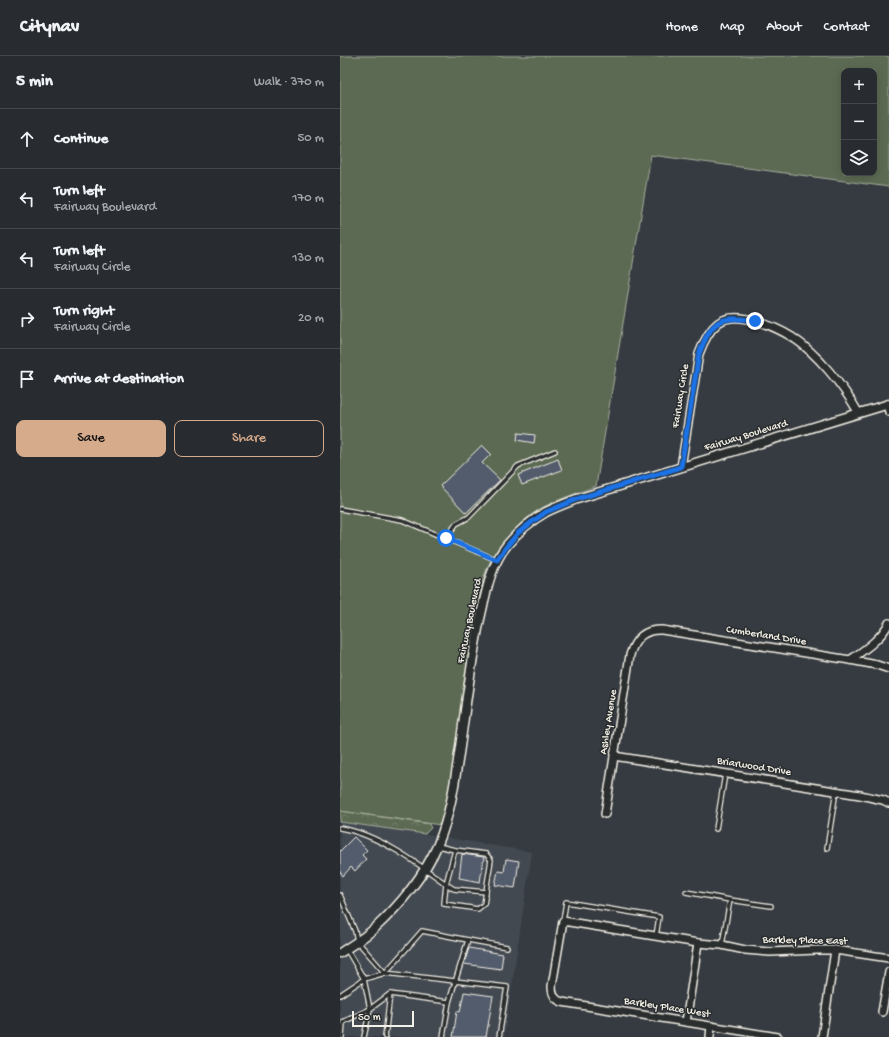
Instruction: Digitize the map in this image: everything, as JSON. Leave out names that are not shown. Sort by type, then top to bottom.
[{"type":"street","name":"Fairway Circle","points":[[681,467],[699,354],[704,341],[711,330],[718,322],[726,319],[743,318],[755,321],[792,337],[809,350],[828,370],[858,412]]},
{"type":"street","name":"Fairway Boulevard","points":[[343,951],[374,929],[397,906],[425,869],[438,846],[451,806],[478,628],[490,577],[497,560],[518,533],[546,512],[577,499],[858,412],[888,407]]},
{"type":"street","points":[[850,660],[873,642],[889,623]]},
{"type":"street","name":"Cumberland Drive","points":[[640,636],[651,631],[662,630],[850,660],[889,669]]},
{"type":"street","name":"Ashley Avenue","points":[[605,814],[630,655],[640,636]]},
{"type":"street","name":"Briarwood Drive","points":[[614,756],[869,796],[889,803]]},
{"type":"street","name":"Barkley Place East","points":[[563,921],[746,950],[770,952],[835,950],[889,958]]},
{"type":"street","name":"Barkley Place West","points":[[563,921],[552,986],[552,992],[558,1001],[778,1037]]},
{"type":"street","points":[[686,1022],[698,943]]},
{"type":"street","points":[[822,1037],[835,950]]},
{"type":"street","points":[[882,1012],[889,972]]},
{"type":"street","points":[[710,1037],[711,1026]]},
{"type":"lane","points":[[446,538],[456,524],[469,517],[518,466],[555,451]]},
{"type":"lane","points":[[340,510],[402,520],[497,560]]},
{"type":"lane","points":[[716,829],[725,774]]},
{"type":"lane","points":[[827,848],[836,791]]},
{"type":"lane","points":[[340,828],[348,829],[383,843],[454,889],[486,892]]},
{"type":"lane","points":[[438,846],[486,854],[491,860],[484,904],[478,909],[444,904],[446,884],[455,850]]},
{"type":"lane","points":[[686,892],[771,906]]},
{"type":"lane","points":[[340,895],[355,931],[357,941],[385,973]]},
{"type":"lane","points":[[722,945],[730,900]]},
{"type":"lane","points":[[563,921],[566,902],[659,917],[656,936]]},
{"type":"lane","points":[[385,973],[422,931],[507,947]]},
{"type":"lane","points":[[443,1037],[449,1002],[468,940]]},
{"type":"lane","points":[[343,951],[364,979],[370,1009],[364,1037]]},
{"type":"lane","points":[[340,995],[364,979],[385,973],[507,987],[499,1037]]},
{"type":"lane","points":[[342,1037],[343,1022],[370,1009],[390,994],[449,1002]]},
{"type":"lane","points":[[385,1037],[390,994]]},
{"type":"shaded area","points":[[340,822],[425,834],[532,852],[504,1037],[340,1037]]},
{"type":"green space","points":[[340,56],[889,56],[889,187],[651,155],[596,486],[554,502],[540,509],[522,522],[497,550],[485,573],[475,617],[457,742],[441,825],[340,811]]},
{"type":"green space","points":[[340,811],[429,824],[431,828],[425,834],[340,822]]},
{"type":"building","points":[[518,433],[535,435],[534,443],[517,440]]},
{"type":"building","points":[[482,445],[491,454],[482,463],[500,480],[466,513],[440,486]]},
{"type":"building","points":[[558,459],[562,470],[522,485],[518,475]]},
{"type":"building","points":[[354,837],[367,850],[362,855],[366,859],[355,871],[351,867],[343,876],[340,872],[340,851]]},
{"type":"building","points":[[462,854],[484,857],[480,882],[459,878]]},
{"type":"building","points":[[506,859],[519,861],[515,888],[495,885],[498,871],[504,872]]},
{"type":"building","points":[[469,948],[503,954],[501,969],[464,964]]},
{"type":"building","points":[[464,992],[493,996],[486,1037],[453,1037],[457,1011],[460,1012]]},
{"type":"route","points":[[446,538],[497,560],[518,533],[546,512],[577,499],[681,467],[699,354],[704,341],[718,322],[734,318],[743,318],[755,321]]}]
